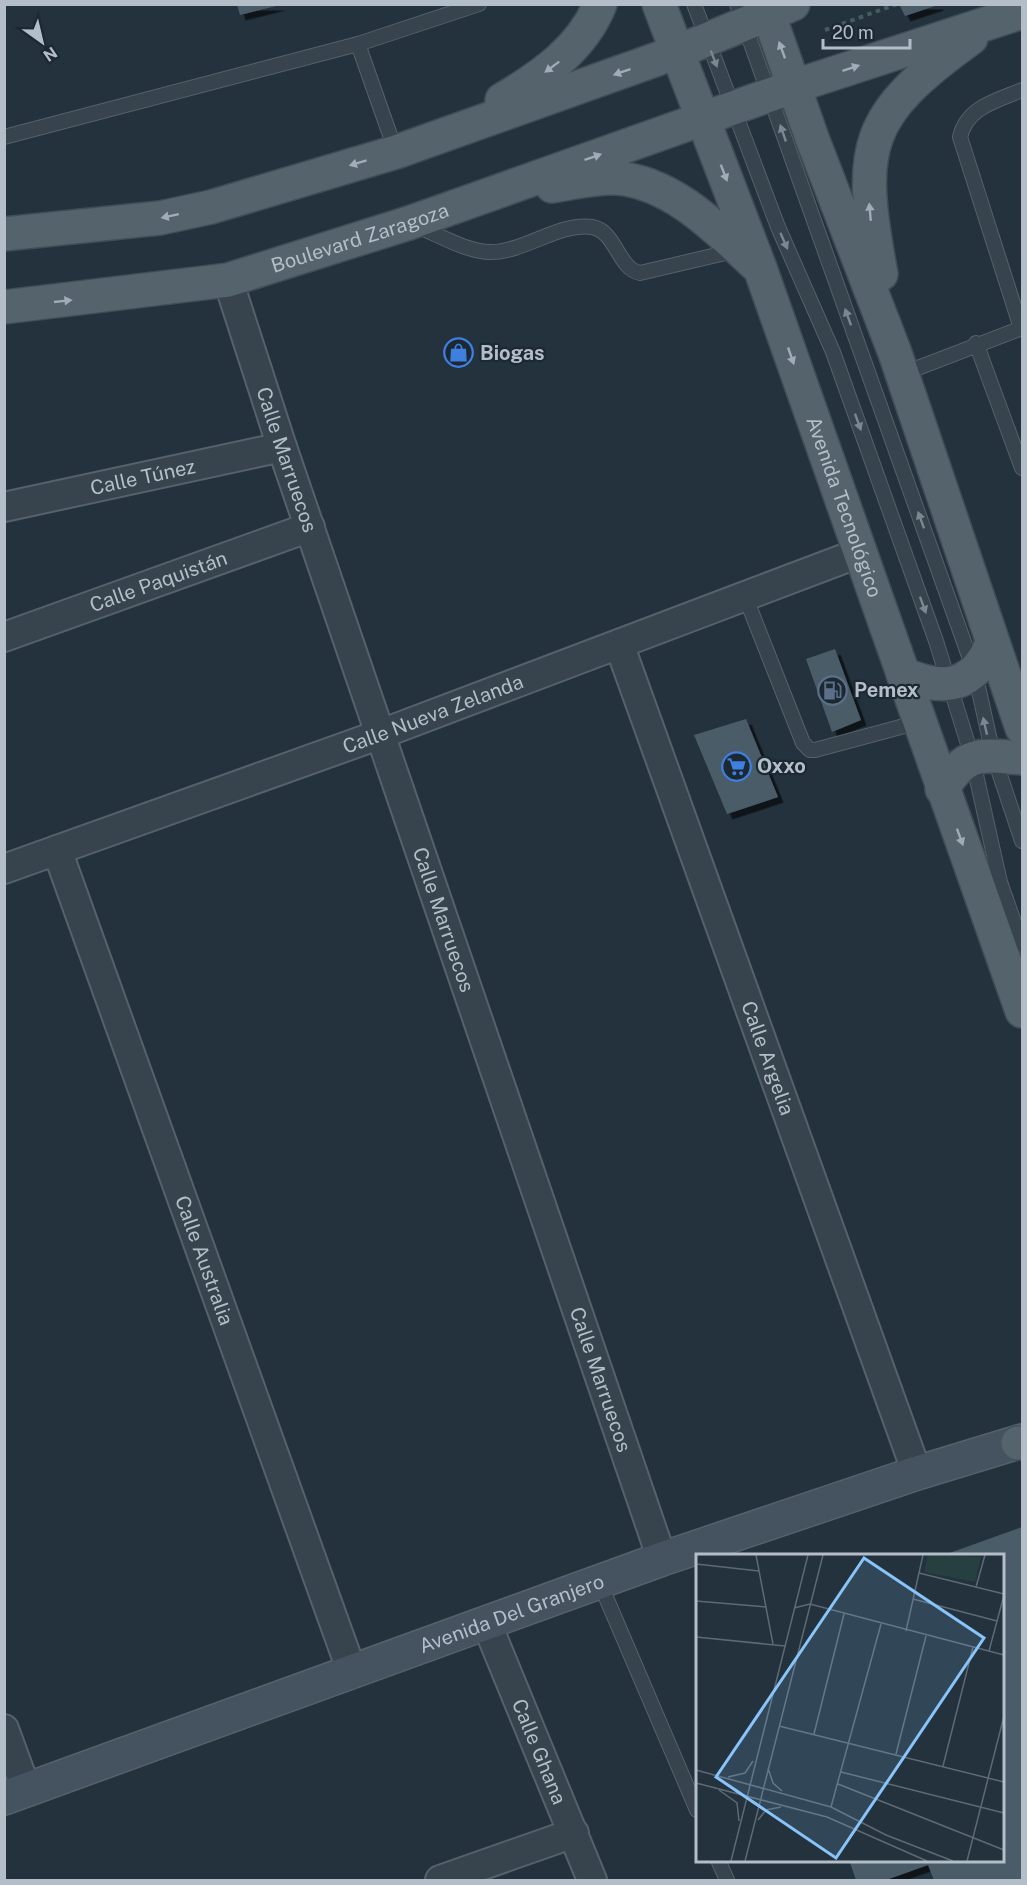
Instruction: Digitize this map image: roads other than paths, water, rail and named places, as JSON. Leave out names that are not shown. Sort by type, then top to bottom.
[{"type":"main road","points":[[445,134],[531,82],[559,62],[583,34],[600,4]]},
{"type":"main road","name":"Avenida Tecnológico","points":[[659,4],[677,52],[718,113],[750,259],[903,674],[942,789],[1023,1011]]},
{"type":"main road","points":[[4,234],[177,214],[211,207],[396,152],[677,52],[762,10],[782,91],[899,363],[992,643],[1023,728]]},
{"type":"main road","points":[[899,363],[872,225],[868,182],[869,159],[875,138],[888,112],[910,87],[941,59],[1008,17]]},
{"type":"main road","name":"Boulevard Zaragoza","points":[[4,307],[228,280],[409,223],[718,113],[1008,17]]},
{"type":"main road","points":[[490,193],[613,178],[634,180],[670,194],[693,209],[750,259]]},
{"type":"main road","points":[[903,674],[923,683],[962,679],[984,663],[992,643]]},
{"type":"main road","points":[[942,789],[955,770],[996,756]]},
{"type":"main road","name":"Avenida Del Granjero","points":[[15,1794],[599,1581],[684,1558],[917,1473],[1021,1442]]},
{"type":"street","name":"Calle Marruecos","points":[[228,280],[282,447],[381,734],[684,1558]]},
{"type":"street","name":"Calle Túnez","points":[[4,507],[282,447]]},
{"type":"street","name":"Calle Paquistán","points":[[4,637],[310,527]]},
{"type":"street","name":"Calle Nueva Zelanda","points":[[4,869],[381,734],[859,553]]},
{"type":"street","name":"Calle Argelia","points":[[619,644],[917,1473]]},
{"type":"street","name":"Calle Australia","points":[[57,850],[352,1672]]},
{"type":"street","name":"Calle Ghana","points":[[486,1622],[592,1881]]},
{"type":"street","points":[[4,1729],[15,1794]]},
{"type":"street","points":[[440,1881],[574,1833]]},
{"type":"lane","points":[[4,137],[358,44],[479,4]]},
{"type":"lane","points":[[694,4],[707,38],[718,113],[778,226],[833,352],[962,679],[996,756],[1023,841]]},
{"type":"lane","points":[[358,44],[396,152]]},
{"type":"lane","points":[[899,363],[976,343],[1022,328],[961,148],[960,137],[966,120],[982,106],[1023,90]]},
{"type":"lane","points":[[782,91],[962,679],[996,756],[1000,882],[1023,945]]},
{"type":"lane","points":[[409,223],[481,252],[514,248],[583,226],[594,227],[607,235],[637,273],[750,259]]},
{"type":"lane","points":[[976,343],[1023,468]]},
{"type":"lane","points":[[745,596],[803,743],[807,748],[815,750],[919,722]]},
{"type":"lane","points":[[599,1581],[696,1808]]},
{"type":"lane","points":[[718,1861],[727,1881]]},
{"type":"place","name":"Biogas","points":[[459,353]]},
{"type":"place","name":"Pemex","points":[[833,690]]},
{"type":"place","name":"Oxxo","points":[[736,766]]}]
